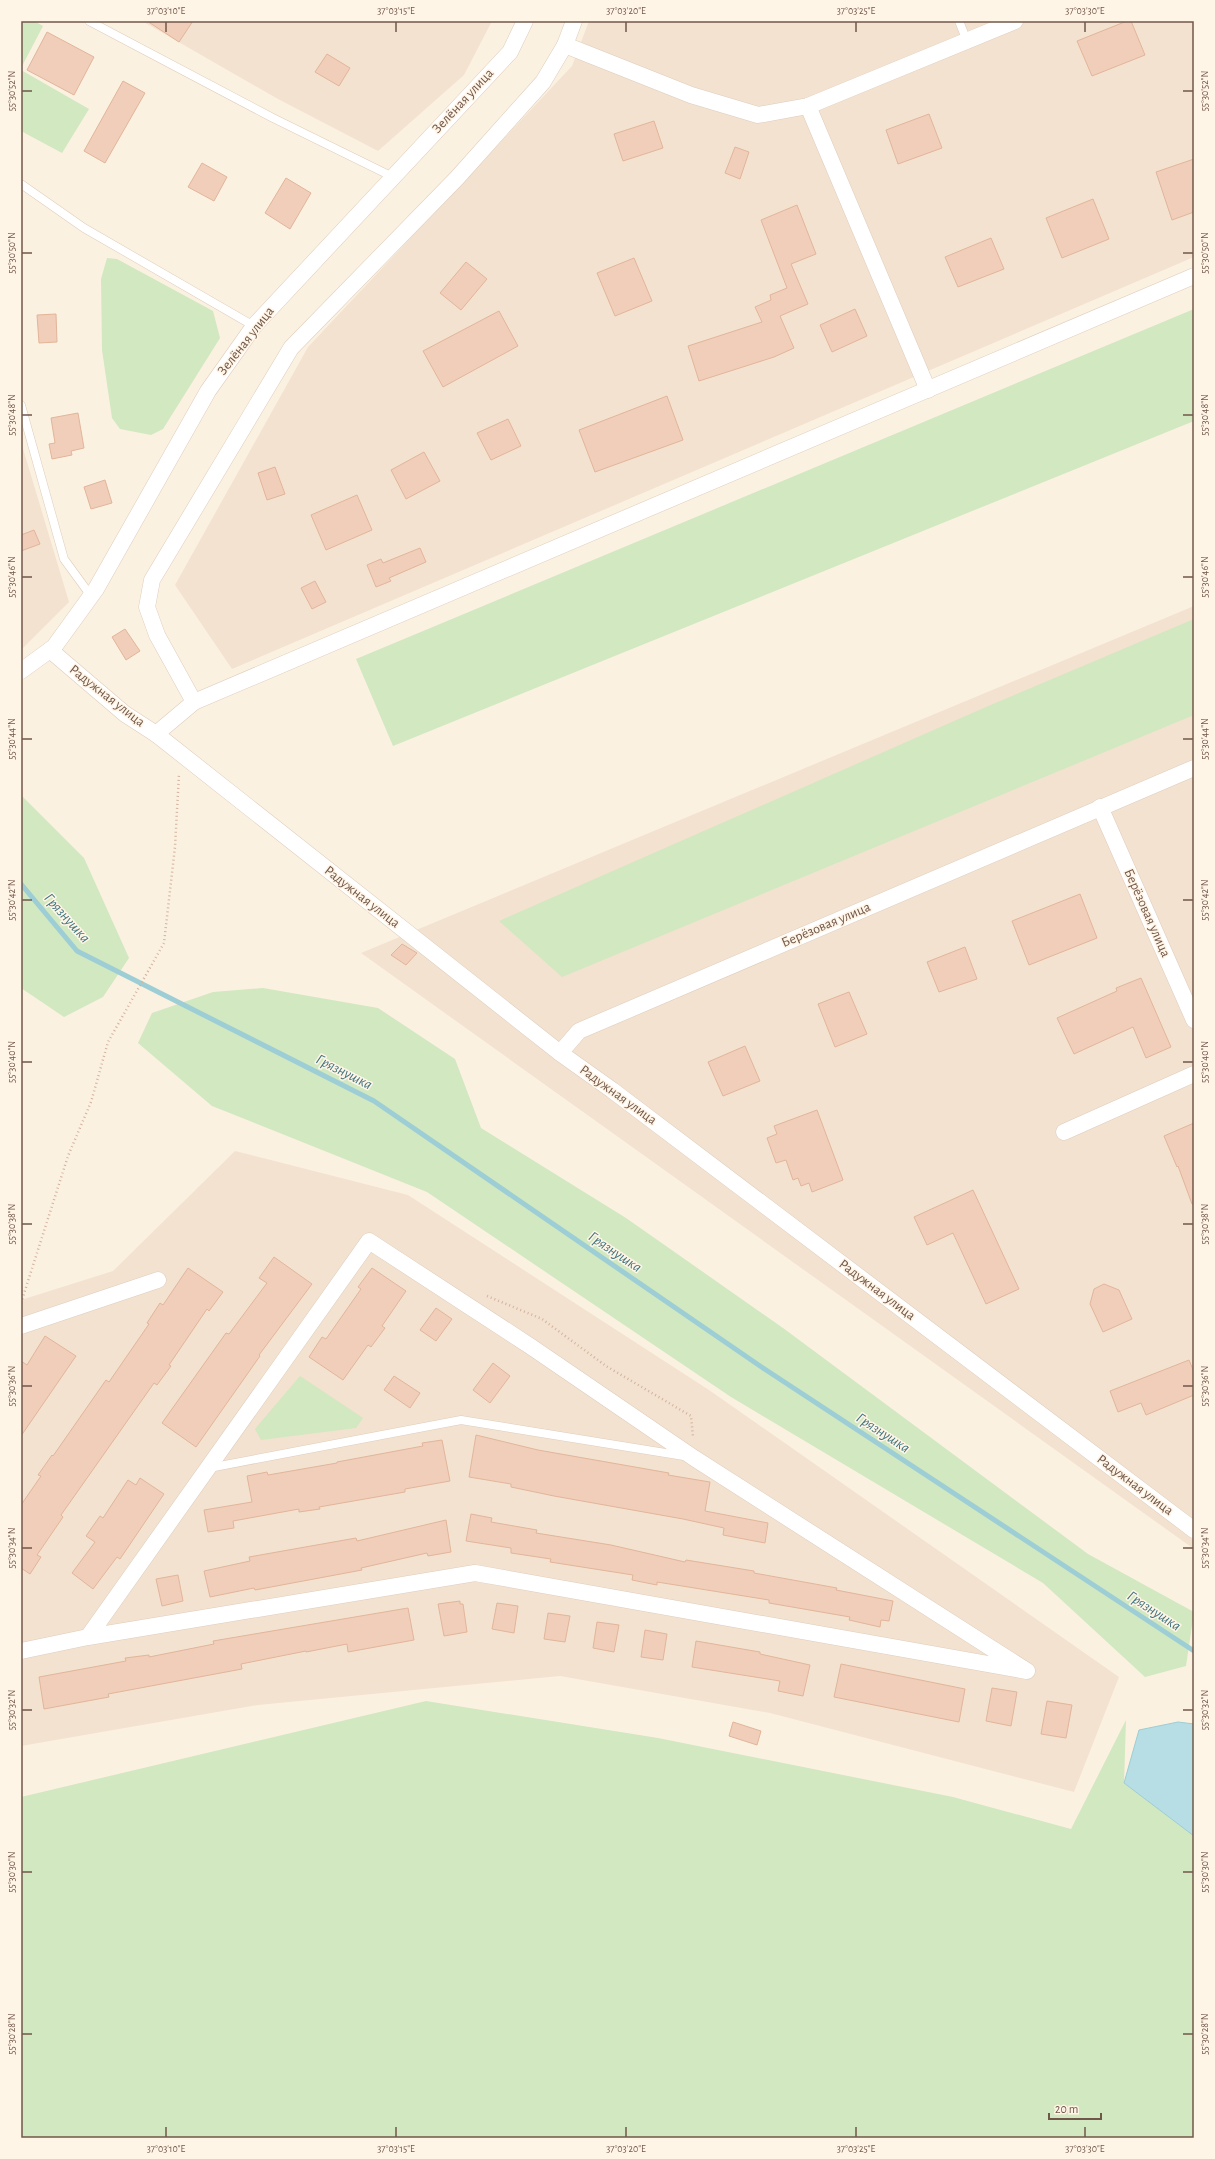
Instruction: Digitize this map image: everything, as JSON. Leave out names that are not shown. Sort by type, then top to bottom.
[{"type":"street","name":"Зелёная улица","points":[[21,671],[54,647],[91,596],[208,390],[254,326],[510,52],[525,21]]},
{"type":"street","points":[[194,702],[157,634],[148,606],[152,580],[291,348],[457,178],[543,82],[565,45],[574,21]]},
{"type":"street","points":[[565,45],[691,95],[758,115],[808,106],[1016,21]]},
{"type":"street","points":[[808,106],[928,390]]},
{"type":"street","points":[[156,734],[194,702],[1194,276]]},
{"type":"street","name":"Радужная улица","points":[[50,650],[125,714],[156,734],[560,1053],[625,1099],[1194,1530]]},
{"type":"street","name":"Берёзовая улица","points":[[560,1053],[579,1031],[1194,768]]},
{"type":"street","name":"Берёзовая улица","points":[[1100,807],[1194,1020]]},
{"type":"street","points":[[1064,1132],[1194,1074]]},
{"type":"street","points":[[21,1651],[88,1637],[475,1574],[1027,1671],[690,1455],[530,1346],[370,1241],[88,1637]]},
{"type":"street","points":[[21,1326],[158,1280]]},
{"type":"lane","points":[[89,21],[272,118],[393,177]]},
{"type":"lane","points":[[959,21],[967,41]]},
{"type":"lane","points":[[21,184],[84,228],[254,326]]},
{"type":"lane","points":[[21,404],[64,559],[91,596]]},
{"type":"lane","points":[[209,1468],[461,1420],[690,1455]]},
{"type":"path","points":[[21,1303],[68,1156],[91,1102],[108,1042],[164,943],[175,847],[180,754]]},
{"type":"path","points":[[485,1296],[542,1319],[606,1366],[691,1416],[693,1438],[690,1455]]},
{"type":"shaded area","points":[[142,21],[492,21],[464,75],[378,151],[278,99]]},
{"type":"shaded area","points":[[589,21],[1194,21],[1194,257],[232,669],[175,585],[308,347],[572,66]]},
{"type":"shaded area","points":[[21,442],[69,602],[21,650]]},
{"type":"shaded area","points":[[1194,606],[1194,1549],[361,953]]},
{"type":"shaded area","points":[[235,1151],[408,1195],[709,1390],[1119,1677],[1074,1792],[770,1713],[560,1676],[258,1705],[21,1746],[21,1300],[113,1271]]},
{"type":"green space","points":[[21,21],[34,21],[43,26],[21,68]]},
{"type":"green space","points":[[21,70],[89,109],[62,153],[21,131]]},
{"type":"green space","points":[[107,258],[117,259],[213,311],[220,338],[163,429],[151,435],[120,429],[112,418],[102,350],[101,279]]},
{"type":"green space","points":[[1194,309],[1194,421],[393,746],[356,659]]},
{"type":"green space","points":[[1194,619],[1194,715],[562,977],[499,921],[986,707]]},
{"type":"green space","points":[[21,795],[84,858],[129,958],[103,997],[64,1017],[21,988]]},
{"type":"green space","points":[[263,988],[378,1008],[455,1059],[481,1128],[626,1218],[783,1328],[1088,1554],[1194,1612],[1186,1666],[1145,1677],[1043,1583],[731,1397],[427,1192],[212,1106],[138,1043],[152,1013],[213,992]]},
{"type":"green space","points":[[300,1376],[363,1418],[356,1428],[261,1440],[255,1429]]},
{"type":"green space","points":[[426,1701],[658,1738],[953,1797],[1071,1829],[1126,1720],[1124,1783],[1194,1836],[1194,2138],[21,2138],[21,1797]]},
{"type":"water","points":[[1178,1722],[1194,1724],[1194,1836],[1124,1783],[1139,1730]]},
{"type":"building","points":[[147,21],[193,21],[179,42]]},
{"type":"building","points":[[1127,21],[1131,21],[1145,55],[1092,76],[1077,41]]},
{"type":"building","points":[[47,32],[94,57],[74,95],[27,70]]},
{"type":"building","points":[[327,54],[350,68],[339,86],[315,72]]},
{"type":"building","points":[[123,81],[145,93],[105,163],[84,151]]},
{"type":"building","points":[[929,114],[942,148],[898,164],[886,130]]},
{"type":"building","points":[[654,121],[663,148],[623,161],[614,134]]},
{"type":"building","points":[[735,147],[749,152],[740,179],[725,173]]},
{"type":"building","points":[[1194,159],[1194,212],[1172,220],[1156,172]]},
{"type":"building","points":[[202,163],[227,177],[214,201],[188,187]]},
{"type":"building","points":[[286,178],[311,193],[290,229],[265,213]]},
{"type":"building","points":[[1093,199],[1109,239],[1062,258],[1046,218]]},
{"type":"building","points":[[797,205],[816,254],[791,264],[808,304],[780,316],[794,348],[774,357],[699,381],[688,346],[762,322],[755,307],[771,300],[770,295],[787,288],[761,220]]},
{"type":"building","points":[[991,238],[1004,269],[958,287],[945,257]]},
{"type":"building","points":[[634,258],[652,301],[615,316],[597,273]]},
{"type":"building","points":[[466,262],[487,279],[461,310],[440,293]]},
{"type":"building","points":[[855,309],[867,336],[832,352],[820,325]]},
{"type":"building","points":[[499,311],[518,346],[443,387],[423,351]]},
{"type":"building","points":[[56,314],[57,342],[39,343],[37,315]]},
{"type":"building","points":[[667,396],[683,440],[595,472],[579,430]]},
{"type":"building","points":[[78,413],[84,448],[71,451],[72,455],[52,459],[49,444],[55,443],[51,418]]},
{"type":"building","points":[[508,419],[521,446],[491,460],[477,433]]},
{"type":"building","points":[[424,452],[440,481],[406,499],[391,470]]},
{"type":"building","points":[[275,467],[285,494],[267,500],[258,473]]},
{"type":"building","points":[[105,480],[112,503],[91,509],[84,487]]},
{"type":"building","points":[[357,495],[372,530],[326,550],[311,515]]},
{"type":"building","points":[[34,530],[40,544],[21,551],[21,535]]},
{"type":"building","points":[[420,548],[426,562],[389,578],[391,581],[376,587],[367,565],[381,559],[383,563]]},
{"type":"building","points":[[315,581],[326,602],[312,609],[301,588]]},
{"type":"building","points":[[125,629],[140,651],[126,660],[112,637]]},
{"type":"building","points":[[1080,894],[1097,938],[1029,965],[1012,921]]},
{"type":"building","points":[[402,944],[417,953],[406,965],[391,955]]},
{"type":"building","points":[[965,947],[977,979],[939,992],[927,962]]},
{"type":"building","points":[[1141,978],[1171,1047],[1146,1058],[1133,1027],[1074,1054],[1057,1018],[1117,991],[1116,988]]},
{"type":"building","points":[[849,992],[867,1034],[835,1047],[818,1004]]},
{"type":"building","points":[[745,1046],[760,1081],[723,1096],[708,1062]]},
{"type":"building","points":[[817,1110],[843,1180],[812,1192],[809,1183],[801,1186],[798,1178],[793,1180],[786,1160],[776,1163],[767,1138],[777,1134],[774,1126]]},
{"type":"building","points":[[1194,1123],[1194,1204],[1192,1204],[1178,1166],[1177,1167],[1164,1136]]},
{"type":"building","points":[[973,1190],[1019,1289],[986,1304],[953,1233],[927,1245],[914,1217]]},
{"type":"building","points":[[274,1257],[312,1284],[259,1355],[260,1356],[196,1447],[162,1423],[226,1333],[229,1334],[267,1283],[259,1278]]},
{"type":"building","points":[[188,1268],[223,1292],[209,1311],[207,1309],[169,1365],[171,1366],[157,1385],[154,1383],[61,1515],[63,1517],[37,1555],[41,1557],[30,1574],[21,1568],[21,1505],[41,1476],[38,1475],[52,1455],[53,1456],[106,1380],[109,1382],[149,1324],[147,1323],[160,1303],[163,1305]]},
{"type":"building","points":[[372,1268],[406,1291],[382,1326],[385,1328],[371,1347],[368,1345],[343,1380],[309,1357],[322,1337],[326,1339],[361,1289],[358,1287]]},
{"type":"building","points":[[1104,1284],[1119,1290],[1132,1319],[1103,1332],[1090,1304],[1094,1289]]},
{"type":"building","points":[[436,1308],[452,1319],[436,1341],[420,1330]]},
{"type":"building","points":[[45,1336],[76,1356],[21,1436],[21,1361],[27,1365]]},
{"type":"building","points":[[1189,1360],[1194,1372],[1194,1395],[1146,1415],[1141,1403],[1118,1412],[1110,1391]]},
{"type":"building","points":[[493,1363],[510,1376],[490,1403],[473,1390]]},
{"type":"building","points":[[394,1376],[420,1393],[410,1408],[384,1390]]},
{"type":"building","points":[[476,1435],[538,1450],[669,1473],[668,1475],[710,1482],[705,1511],[768,1523],[765,1543],[723,1535],[724,1528],[683,1519],[554,1496],[511,1487],[511,1484],[469,1477]]},
{"type":"building","points":[[442,1440],[450,1481],[405,1489],[405,1492],[319,1507],[320,1509],[299,1512],[299,1509],[233,1521],[234,1528],[208,1532],[204,1510],[252,1502],[247,1476],[267,1472],[268,1475],[337,1463],[423,1446],[422,1443]]},
{"type":"building","points":[[140,1478],[164,1494],[120,1559],[117,1557],[93,1589],[72,1573],[95,1542],[86,1536],[100,1516],[103,1518],[128,1480],[136,1485]]},
{"type":"building","points":[[471,1514],[492,1518],[491,1522],[537,1530],[536,1533],[611,1545],[685,1562],[686,1560],[754,1571],[754,1573],[837,1588],[836,1590],[893,1601],[889,1621],[881,1620],[880,1627],[849,1620],[850,1617],[769,1603],[769,1600],[657,1582],[657,1585],[632,1580],[633,1575],[550,1562],[551,1559],[511,1553],[511,1548],[466,1541]]},
{"type":"building","points":[[446,1520],[451,1552],[428,1556],[427,1553],[361,1568],[362,1570],[210,1597],[204,1571],[250,1561],[249,1557],[356,1538],[357,1541]]},
{"type":"building","points":[[178,1575],[183,1601],[162,1606],[156,1579]]},
{"type":"building","points":[[460,1601],[460,1604],[463,1604],[467,1632],[444,1636],[438,1604]]},
{"type":"building","points":[[497,1603],[518,1606],[514,1633],[492,1629]]},
{"type":"building","points":[[408,1608],[414,1640],[348,1652],[347,1644],[306,1651],[241,1664],[242,1669],[108,1694],[109,1697],[44,1709],[39,1677],[126,1661],[125,1658],[149,1655],[149,1657],[214,1644],[213,1641]]},
{"type":"building","points":[[548,1613],[570,1616],[565,1642],[544,1639]]},
{"type":"building","points":[[597,1622],[619,1625],[614,1652],[593,1648]]},
{"type":"building","points":[[645,1630],[667,1634],[663,1660],[641,1657]]},
{"type":"building","points":[[696,1641],[760,1652],[760,1654],[810,1665],[803,1696],[778,1691],[780,1681],[692,1667]]},
{"type":"building","points":[[841,1664],[965,1689],[959,1722],[834,1697]]},
{"type":"building","points":[[992,1688],[1017,1692],[1011,1726],[986,1721]]},
{"type":"building","points":[[1047,1701],[1072,1705],[1066,1738],[1041,1734]]},
{"type":"building","points":[[733,1722],[761,1731],[757,1745],[729,1736]]},
{"type":"waterway","name":"Грязнушка","points":[[21,884],[77,951],[374,1101],[763,1368],[1194,1651]]}]
